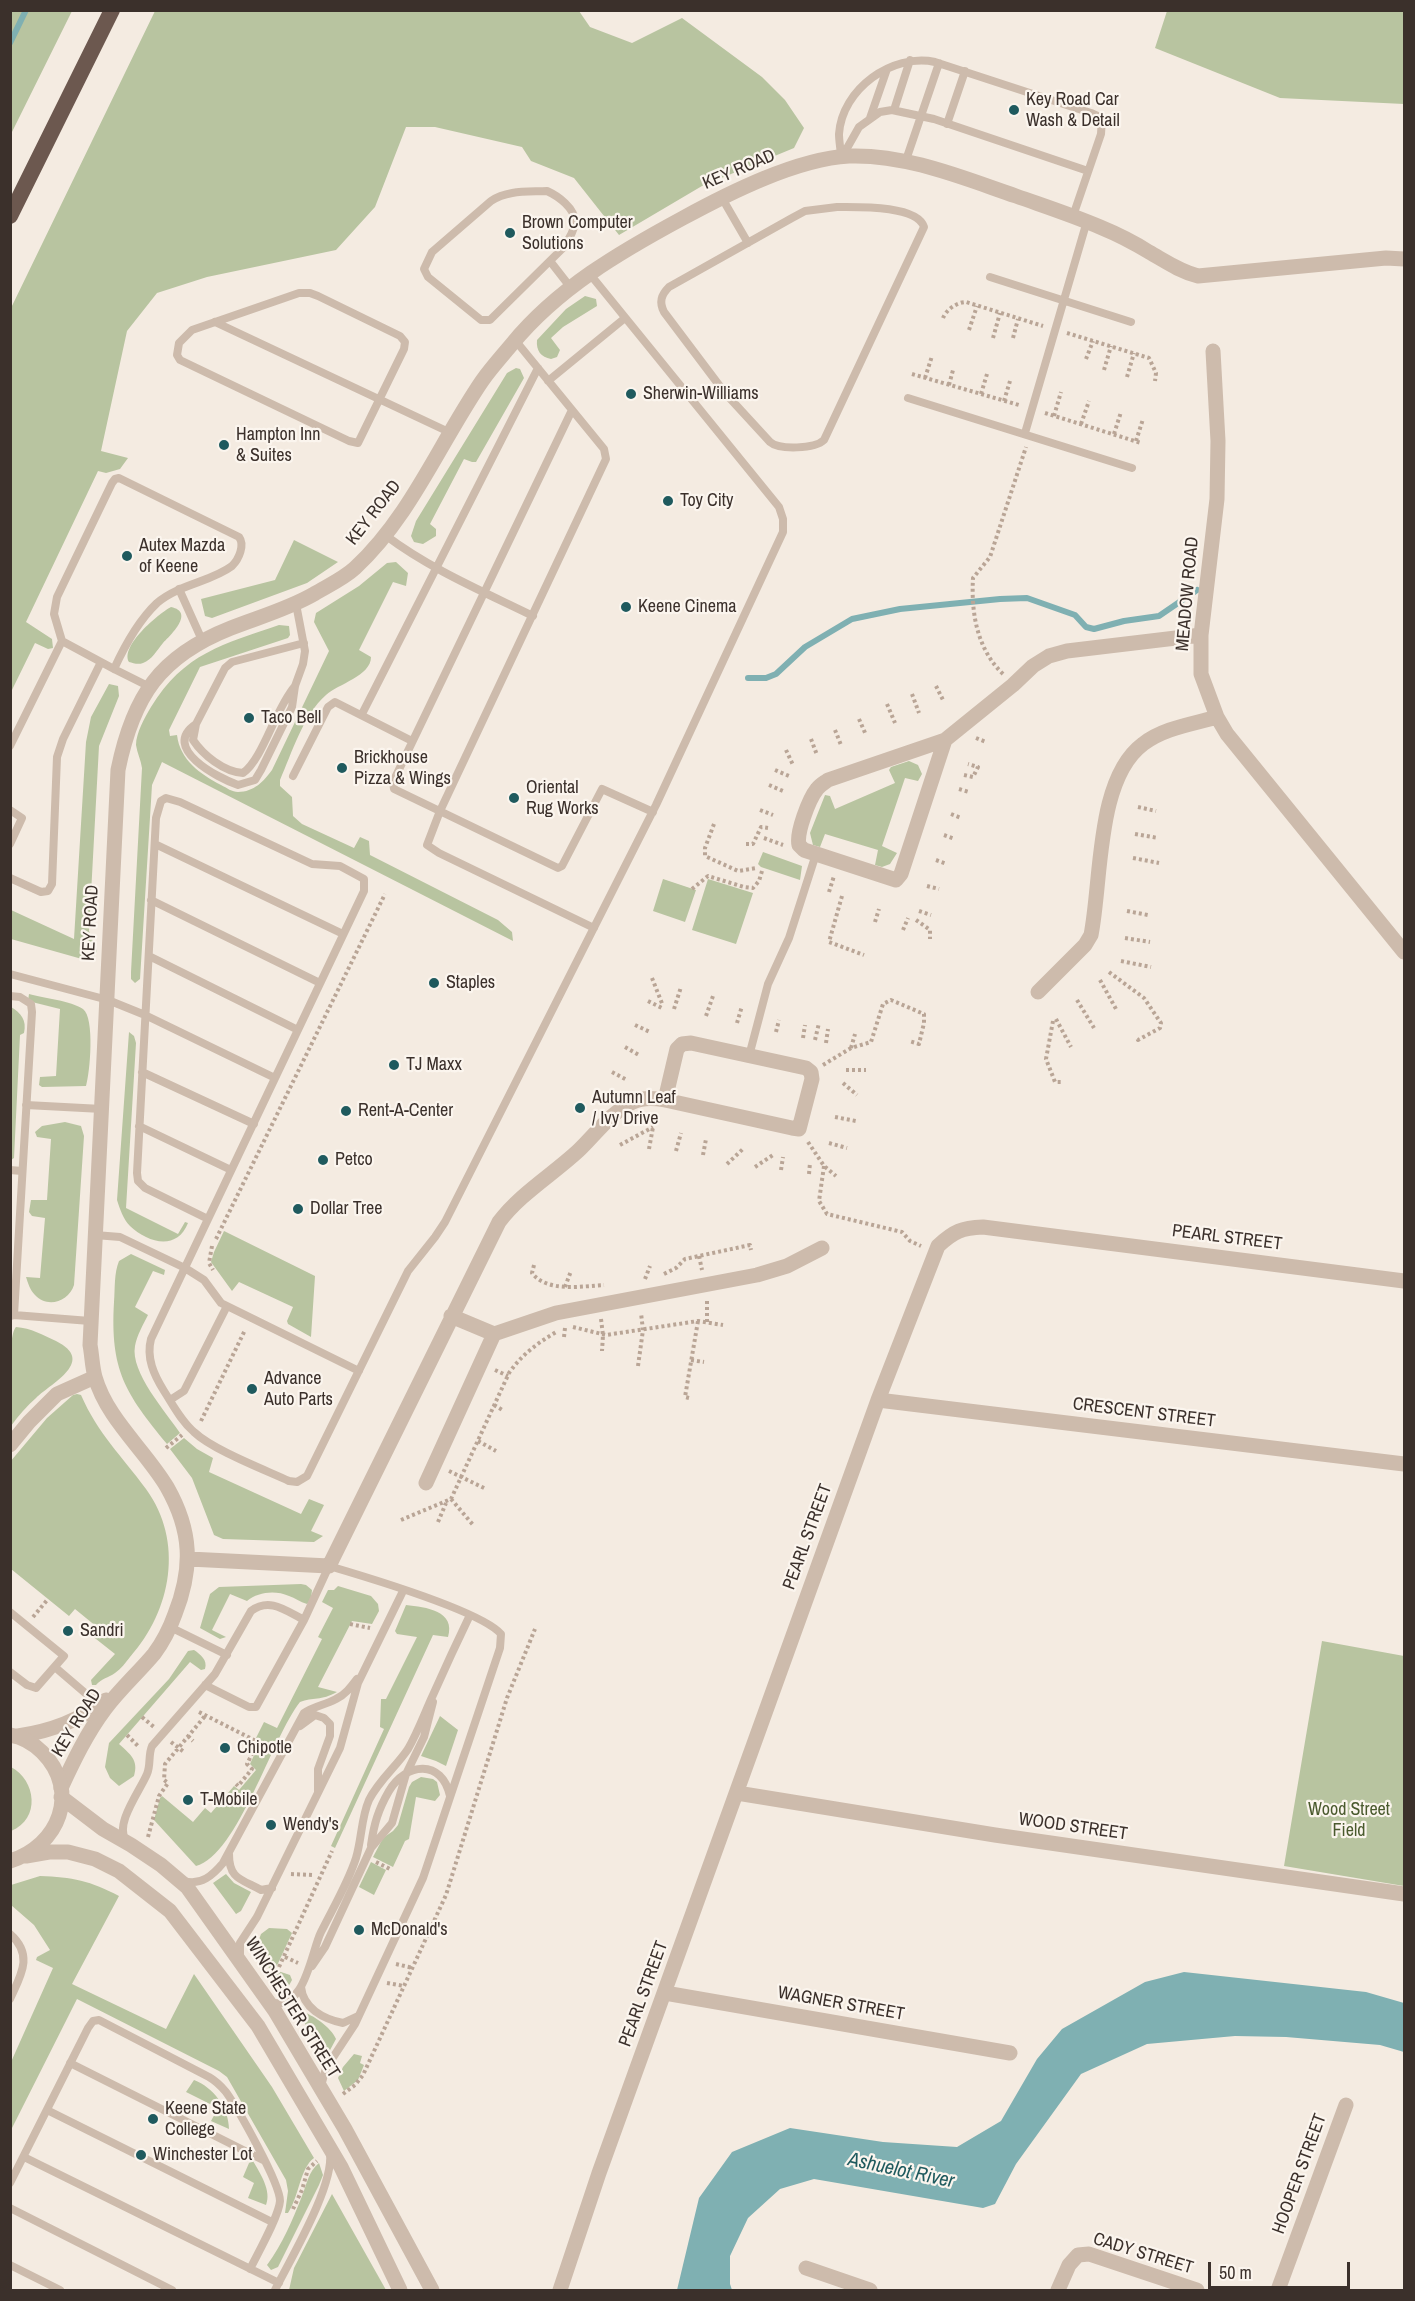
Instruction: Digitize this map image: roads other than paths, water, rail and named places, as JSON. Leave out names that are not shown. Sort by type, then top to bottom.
[{"type":"highway","points":[[10,216],[112,10]]},
{"type":"street","name":"KEY ROAD","points":[[94,1372],[90,1321],[118,770],[133,716],[158,675],[176,658],[202,640],[296,604],[351,572],[385,536],[411,499],[482,381],[515,339],[570,288],[630,246],[722,198],[779,174],[815,162],[842,158],[884,159],[957,176],[1080,219],[1124,237],[1183,272],[1198,276],[1386,258],[1404,260]]},
{"type":"street","name":"MEADOW ROAD","points":[[1213,351],[1218,441],[1217,499],[1201,635],[1201,674],[1217,717],[1238,748],[1404,950]]},
{"type":"street","points":[[945,740],[901,874],[896,879],[816,854],[799,845],[797,838],[818,786],[828,780],[945,740],[1033,666],[1049,656],[1067,651],[1201,635]]},
{"type":"street","points":[[1038,992],[1085,945],[1090,934],[1108,805],[1117,777],[1129,756],[1158,735],[1217,717]]},
{"type":"street","points":[[189,1560],[329,1566],[451,1316],[499,1222],[510,1207],[580,1150],[607,1121],[633,1102],[654,1098],[799,1129],[812,1079],[811,1072],[806,1068],[690,1043],[682,1044],[677,1049],[665,1100]]},
{"type":"street","name":"PEARL STREET","points":[[560,2290],[599,2172],[878,1400],[938,1246],[953,1232],[983,1227],[1404,1281]]},
{"type":"street","points":[[451,1316],[494,1334],[556,1313],[757,1275],[787,1266],[822,1248]]},
{"type":"street","points":[[426,1483],[494,1334]]},
{"type":"street","points":[[10,1445],[28,1422],[57,1394],[94,1372],[108,1403],[165,1484],[176,1504],[184,1527],[189,1560],[183,1592],[170,1627],[155,1652],[123,1688]]},
{"type":"street","name":"CRESCENT STREET","points":[[878,1400],[1404,1464]]},
{"type":"street","name":"KEY ROAD","points":[[14,1735],[60,1727],[92,1711],[123,1688]]},
{"type":"street","name":"KEY ROAD","points":[[26,1856],[44,1843],[56,1825],[61,1810],[61,1793],[78,1751],[105,1709],[123,1688]]},
{"type":"street","points":[[14,1735],[35,1745],[48,1758],[57,1775],[61,1793]]},
{"type":"street","name":"WINCHESTER STREET","points":[[61,1793],[93,1823],[161,1865],[187,1887],[269,2002],[345,2129],[432,2290]]},
{"type":"street","name":"WOOD STREET","points":[[736,1793],[995,1835],[1404,1894]]},
{"type":"street","points":[[10,1861],[26,1856],[58,1852],[94,1859],[119,1871],[170,1911],[258,2026],[328,2142],[400,2290]]},
{"type":"street","name":"WAGNER STREET","points":[[665,1993],[1010,2053]]},
{"type":"street","name":"HOOPER STREET","points":[[1278,2290],[1346,2105]]},
{"type":"street","name":"CADY STREET","points":[[1058,2290],[1069,2265],[1078,2255],[1089,2254],[1197,2290]]},
{"type":"street","points":[[806,2268],[870,2290]]},
{"type":"lane","points":[[894,110],[910,60]]},
{"type":"lane","points":[[842,158],[839,134],[847,108],[865,84],[887,69],[910,60],[939,63],[1102,118],[1101,134],[1088,171],[1064,301],[1027,434]]},
{"type":"lane","points":[[905,163],[939,63]]},
{"type":"lane","points":[[870,118],[887,69]]},
{"type":"lane","points":[[947,124],[965,72]]},
{"type":"lane","points":[[842,158],[852,136],[859,127],[880,112],[894,110],[947,124],[1088,171]]},
{"type":"lane","points":[[546,191],[560,198],[573,214],[575,222],[571,235],[563,248],[550,261],[490,320],[486,321],[477,317],[428,277],[424,269],[432,252],[499,195],[511,193],[546,191]]},
{"type":"lane","points":[[722,198],[748,243]]},
{"type":"lane","points":[[837,207],[887,209],[918,218],[922,222],[923,232],[824,440],[816,446],[777,446],[770,442],[725,393],[661,307],[662,296],[669,287],[748,243],[792,218],[817,209],[837,207]]},
{"type":"lane","points":[[550,261],[570,288]]},
{"type":"lane","points":[[208,1219],[141,1185],[137,1173],[155,844],[158,808],[161,801],[166,798],[180,802],[312,864],[345,868],[364,879],[365,884],[254,1124],[231,1170],[208,1219],[184,1268],[149,1348],[153,1371],[170,1400],[184,1421],[207,1442],[289,1481],[297,1482],[307,1476],[408,1271],[445,1222],[653,812],[783,532],[783,519],[779,507],[589,273]]},
{"type":"lane","points":[[990,277],[1131,322]]},
{"type":"lane","points":[[299,293],[310,293],[400,336],[405,342],[404,349],[380,400],[362,439],[356,444],[180,360],[177,349],[192,330],[299,293]]},
{"type":"lane","points":[[548,381],[625,318]]},
{"type":"lane","points":[[215,322],[451,433]]},
{"type":"lane","points":[[515,339],[604,449],[606,459],[427,841],[429,848],[594,928]]},
{"type":"lane","points":[[362,714],[538,368]]},
{"type":"lane","points":[[908,398],[1132,468]]},
{"type":"lane","points":[[572,410],[395,774],[394,789],[558,868],[562,866],[603,789],[653,812]]},
{"type":"lane","points":[[10,746],[62,642],[54,614],[57,597],[115,479],[119,478],[239,537],[242,547],[231,566],[179,589],[145,615],[114,669]]},
{"type":"lane","points":[[385,536],[436,568],[533,616]]},
{"type":"lane","points":[[179,589],[202,640]]},
{"type":"lane","points":[[296,604],[304,643],[303,664],[295,686],[292,707],[261,770],[255,780],[238,785],[207,771],[186,749],[184,735],[196,724],[220,674],[232,662],[304,643]]},
{"type":"lane","points":[[62,642],[150,687]]},
{"type":"lane","points":[[10,878],[41,892],[48,891],[52,885],[57,757],[63,739],[101,662]]},
{"type":"lane","points":[[293,776],[331,703],[340,703],[412,741]]},
{"type":"lane","points":[[10,810],[21,818],[10,844]]},
{"type":"lane","points":[[155,844],[343,934]]},
{"type":"lane","points":[[749,1056],[768,984],[789,938],[816,854]]},
{"type":"lane","points":[[152,900],[320,983]]},
{"type":"lane","points":[[149,956],[298,1030]]},
{"type":"lane","points":[[10,974],[108,1000],[145,1015],[275,1078]]},
{"type":"lane","points":[[10,996],[20,997],[31,1005],[22,1171],[15,1227],[12,1316],[90,1321]]},
{"type":"lane","points":[[142,1072],[254,1124]]},
{"type":"lane","points":[[26,1105],[102,1109]]},
{"type":"lane","points":[[139,1126],[231,1170]]},
{"type":"lane","points":[[10,1170],[22,1171]]},
{"type":"lane","points":[[96,1235],[120,1237],[184,1268],[204,1280],[217,1299],[226,1306],[358,1371]]},
{"type":"lane","points":[[170,1400],[184,1391],[226,1306]]},
{"type":"lane","points":[[205,1685],[249,1707],[256,1707],[304,1620],[329,1566],[470,1615],[497,1629],[501,1634],[502,1640],[423,1878],[358,2016],[326,2068],[321,2084],[323,2092]]},
{"type":"lane","points":[[240,1960],[240,1943],[272,1888],[345,1736],[354,1698],[365,1669],[403,1591]]},
{"type":"lane","points":[[126,1842],[122,1831],[132,1800],[147,1775],[149,1755],[156,1741],[205,1685],[227,1655],[251,1611],[258,1606],[271,1604],[304,1620]]},
{"type":"lane","points":[[10,1612],[63,1654],[63,1659],[56,1668],[36,1688],[27,1686],[10,1672]]},
{"type":"lane","points":[[310,1969],[315,1944],[351,1872],[357,1855],[362,1820],[368,1803],[374,1791],[408,1748],[470,1615]]},
{"type":"lane","points":[[170,1627],[227,1655]]},
{"type":"lane","points":[[56,1668],[91,1698],[100,1701],[110,1698]]},
{"type":"lane","points":[[179,1880],[190,1883],[205,1880],[219,1868],[304,1713],[345,1693],[365,1669]]},
{"type":"lane","points":[[269,2002],[280,2004],[292,1997],[301,1986],[325,1947],[371,1848],[392,1823],[406,1774],[424,1737],[431,1716],[436,1690]]},
{"type":"lane","points":[[290,1738],[309,1717],[320,1716],[330,1724],[330,1736],[318,1768],[317,1795]]},
{"type":"lane","points":[[371,1848],[376,1818],[394,1784],[406,1774],[422,1768],[438,1772],[446,1781],[450,1796]]},
{"type":"lane","points":[[228,1854],[230,1870],[233,1874],[261,1890],[272,1888]]},
{"type":"lane","points":[[10,1934],[22,1950],[25,1960],[10,1999]]},
{"type":"lane","points":[[301,1986],[306,2002],[324,2017],[343,2023],[358,2016]]},
{"type":"lane","points":[[10,2183],[70,2063],[93,2021],[99,2020],[217,2082],[230,2098],[274,2180],[280,2200],[250,2269]]},
{"type":"lane","points":[[70,2063],[263,2160]]},
{"type":"lane","points":[[47,2110],[272,2222]]},
{"type":"lane","points":[[24,2157],[250,2269],[278,2288],[326,2186],[331,2164],[328,2142]]},
{"type":"lane","points":[[10,2208],[172,2290]]},
{"type":"lane","points":[[10,2265],[60,2290]]},
{"type":"water","name":"Ashuelot River","points":[[1184,1972],[1366,1992],[1404,2003],[1404,2052],[1380,2045],[1286,2037],[1235,2036],[1147,2044],[1081,2074],[1016,2164],[995,2204],[983,2208],[814,2179],[780,2189],[748,2218],[730,2256],[732,2290],[677,2290],[699,2198],[732,2152],[790,2128],[883,2142],[957,2147],[1001,2121],[1037,2059],[1062,2029],[1145,1982]]},
{"type":"waterway","points":[[10,43],[26,10]]},
{"type":"waterway","points":[[748,678],[766,678],[776,674],[805,647],[852,619],[900,609],[1027,598],[1075,615],[1086,627],[1094,629],[1124,621],[1159,616],[1197,590]]},
{"type":"place","name":"Key Road Car Wash & Detail","points":[[1014,110]]},
{"type":"place","name":"Brown Computer Solutions","points":[[510,233]]},
{"type":"place","name":"Sherwin-Williams","points":[[631,394]]},
{"type":"place","name":"Hampton Inn & Suites","points":[[224,445]]},
{"type":"place","name":"Toy City","points":[[668,501]]},
{"type":"place","name":"Autex Mazda of Keene","points":[[127,556]]},
{"type":"place","name":"Keene Cinema","points":[[626,607]]},
{"type":"place","name":"Taco Bell","points":[[249,718]]},
{"type":"place","name":"Brickhouse Pizza & Wings","points":[[342,768]]},
{"type":"place","name":"Oriental Rug Works","points":[[514,798]]},
{"type":"place","name":"Staples","points":[[434,983]]},
{"type":"place","name":"TJ Maxx","points":[[394,1065]]},
{"type":"place","name":"Autumn Leaf / Ivy Drive","points":[[580,1108]]},
{"type":"place","name":"Rent-A-Center","points":[[346,1111]]},
{"type":"place","name":"Petco","points":[[323,1160]]},
{"type":"place","name":"Dollar Tree","points":[[298,1209]]},
{"type":"place","name":"Advance Auto Parts","points":[[252,1389]]},
{"type":"place","name":"Sandri","points":[[68,1631]]},
{"type":"place","name":"Chipotle","points":[[225,1748]]},
{"type":"place","name":"T-Mobile","points":[[188,1800]]},
{"type":"place","name":"Wendy's","points":[[271,1825]]},
{"type":"place","name":"McDonald's","points":[[359,1930]]},
{"type":"place","name":"Keene State College","points":[[153,2119]]},
{"type":"place","name":"Winchester Lot","points":[[141,2155]]},
{"type":"park label","name":"Wood Street Field","points":[[1349,1820]]}]
